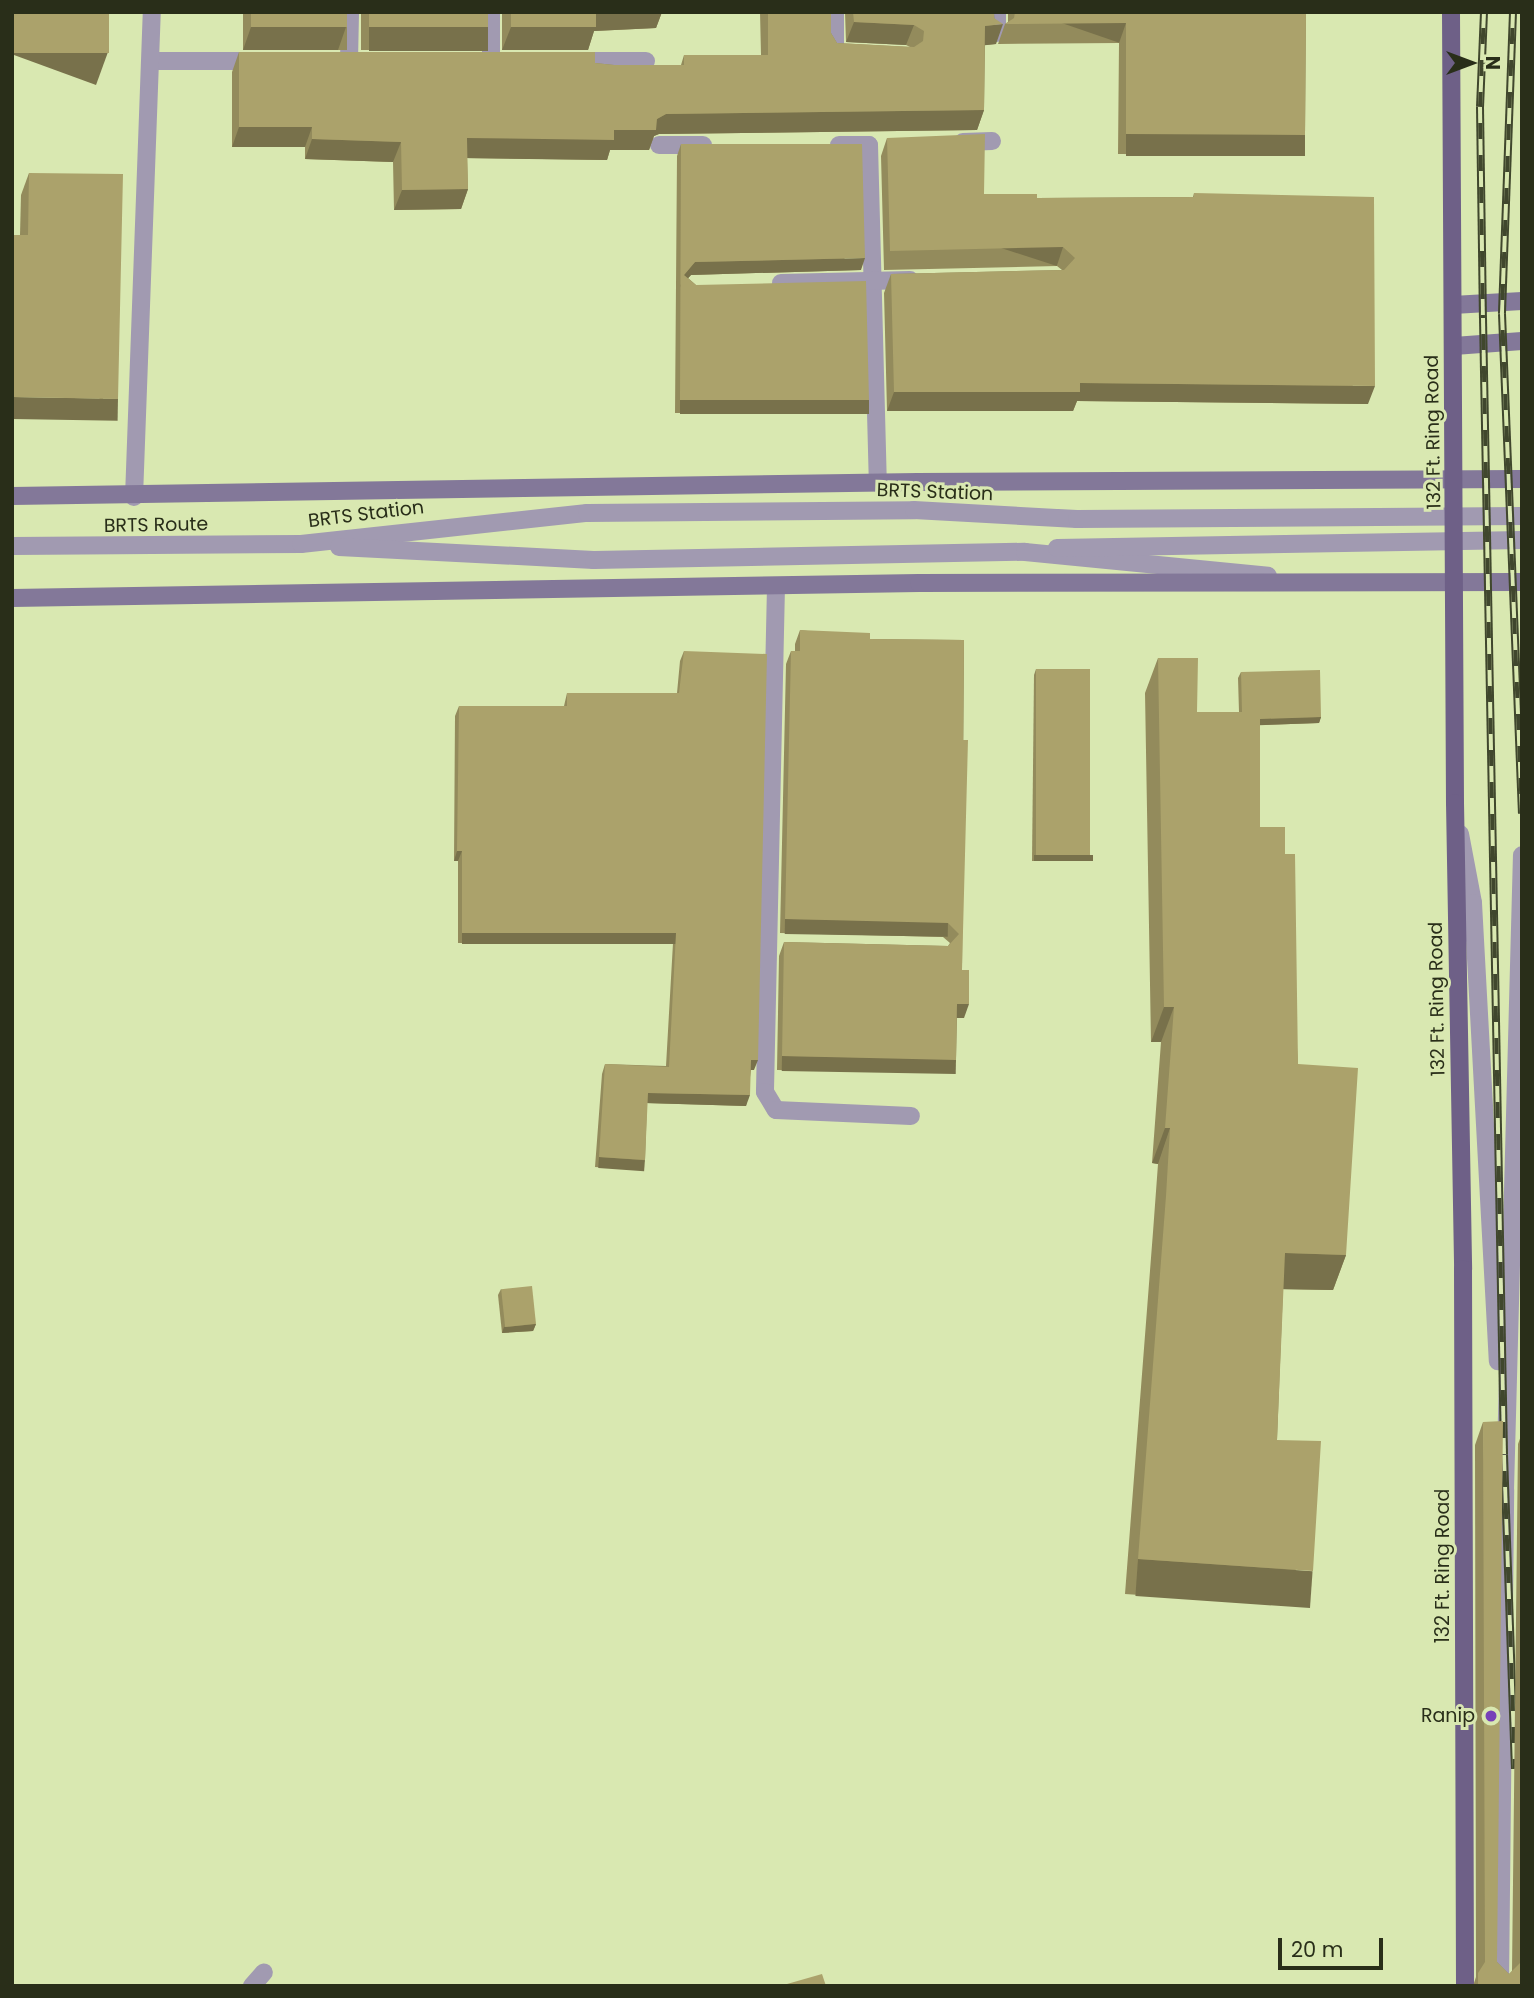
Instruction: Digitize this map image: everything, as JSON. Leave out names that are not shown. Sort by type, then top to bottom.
[{"type":"main road","name":"132 Ft. Ring Road","points":[[1451,12],[1456,580],[1455,803],[1464,1269],[1465,1986]]},
{"type":"main road","points":[[1453,305],[1522,301]]},
{"type":"main road","points":[[1454,346],[1522,341]]},
{"type":"main road","points":[[12,496],[134,497],[878,483],[1522,479]]},
{"type":"main road","points":[[12,598],[776,586],[1456,580],[1522,582]]},
{"type":"street","points":[[134,497],[152,12]]},
{"type":"street","points":[[350,12],[342,61],[375,61]]},
{"type":"street","points":[[491,12],[484,61],[517,61]]},
{"type":"street","points":[[835,12],[835,53],[859,54]]},
{"type":"street","points":[[997,12],[998,33]]},
{"type":"street","points":[[151,61],[272,61]]},
{"type":"street","points":[[555,61],[646,61]]},
{"type":"street","points":[[937,143],[992,141]]},
{"type":"street","points":[[659,145],[715,145]]},
{"type":"street","points":[[813,145],[876,145],[872,280],[878,483]]},
{"type":"street","points":[[761,284],[925,279]]},
{"type":"street","name":"BRTS Station","points":[[300,544],[587,513],[914,510],[1077,519],[1522,516]]},
{"type":"street","points":[[1025,552],[1082,545],[1522,540]]},
{"type":"street","name":"BRTS Station","points":[[300,544],[450,555],[594,560],[1025,552]]},
{"type":"street","name":"BRTS Route","points":[[12,546],[300,544]]},
{"type":"street","points":[[1025,552],[1341,583]]},
{"type":"street","points":[[776,586],[776,944],[765,1092],[776,1110],[911,1116]]},
{"type":"street","points":[[1455,803],[1473,903],[1505,1490]]},
{"type":"street","points":[[1500,1986],[1505,1490],[1522,855]]},
{"type":"street","points":[[252,1986],[264,1972]]},
{"type":"building","points":[[12,12],[109,12],[109,53],[12,53]]},
{"type":"building","points":[[251,12],[347,12],[347,27],[251,27]]},
{"type":"building","points":[[369,12],[488,12],[488,27],[369,27]]},
{"type":"building","points":[[511,12],[596,12],[596,27],[511,27]]},
{"type":"building","points":[[768,12],[831,12],[831,33],[837,43],[914,47],[923,41],[924,31],[914,25],[854,22],[853,12],[994,12],[994,18],[1003,24],[985,26],[984,110],[666,114],[657,119],[656,130],[614,130],[614,140],[467,138],[468,189],[402,190],[401,142],[312,139],[312,127],[239,127],[239,52],[595,52],[595,63],[684,65],[684,55],[768,55]]},
{"type":"building","points":[[1015,12],[1306,12],[1305,135],[1126,134],[1126,23],[1005,24],[1014,18]]},
{"type":"building","points":[[985,134],[984,194],[1037,194],[1037,198],[1194,197],[1194,193],[1374,197],[1375,386],[1080,383],[1080,392],[894,392],[891,274],[1064,270],[1075,258],[1063,247],[890,251],[887,138]]},
{"type":"building","points":[[681,144],[862,144],[865,258],[695,262],[684,275],[696,285],[866,281],[869,400],[680,400]]},
{"type":"building","points":[[29,173],[123,174],[118,399],[13,397],[12,404],[12,235],[28,235]]},
{"type":"building","points":[[800,630],[870,633],[870,639],[964,640],[963,740],[968,740],[962,970],[969,970],[969,1004],[957,1004],[956,1060],[782,1056],[784,942],[948,946],[959,934],[948,923],[785,919],[791,651],[800,651]]},
{"type":"building","points":[[684,651],[767,654],[758,1060],[751,1060],[750,1095],[648,1093],[645,1160],[599,1157],[605,1064],[669,1067],[676,933],[462,933],[462,851],[457,851],[459,706],[567,706],[567,693],[679,693]]},
{"type":"building","points":[[1158,658],[1198,658],[1197,712],[1260,712],[1260,827],[1285,827],[1285,854],[1295,854],[1298,1064],[1358,1068],[1346,1255],[1285,1253],[1277,1440],[1321,1441],[1313,1571],[1138,1559],[1166,1196],[1170,1128],[1165,1128],[1174,1007],[1164,1007]]},
{"type":"building","points":[[1036,669],[1090,669],[1090,855],[1036,855]]},
{"type":"building","points":[[1320,670],[1321,717],[1260,719],[1260,712],[1242,712],[1241,672]]},
{"type":"building","points":[[532,1286],[536,1324],[505,1327],[501,1289]]},
{"type":"building","points":[[1503,1421],[1497,1962],[1509,1974],[1520,1963],[1522,1804],[1522,1986],[1478,1986],[1478,1973],[1485,1962],[1483,1422]]},
{"type":"building","points":[[822,1974],[826,1986],[780,1986]]},
{"type":"railway","points":[[1484,12],[1480,107],[1483,318],[1504,1455],[1515,1769]]},
{"type":"railway","points":[[1513,12],[1502,314],[1522,814]]},
{"type":"place","name":"Ranip","points":[[1491,1716]]}]
